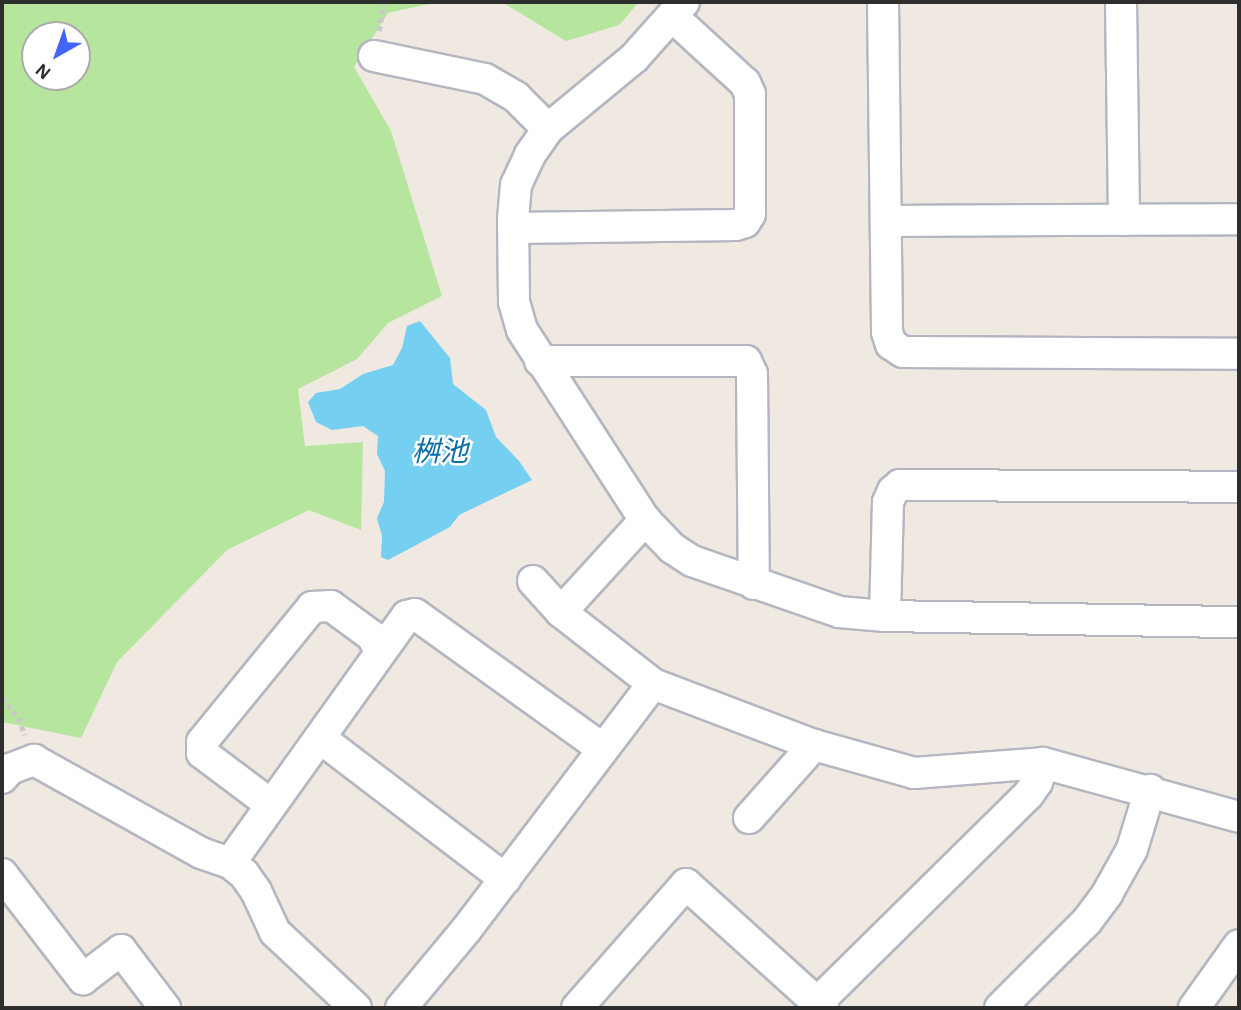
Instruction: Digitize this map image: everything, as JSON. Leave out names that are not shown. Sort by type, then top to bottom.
[{"type":"street","points":[[883,2],[887,332],[891,345],[903,352],[1239,354]]},
{"type":"street","points":[[1121,2],[1124,219]]},
{"type":"street","points":[[513,228],[736,225],[745,222],[750,214],[750,94],[745,83],[678,9],[634,58],[548,129],[530,155],[516,185],[513,228],[514,302],[522,330],[645,520],[672,548],[692,561],[839,612],[885,616],[1239,622]]},
{"type":"street","points":[[374,56],[485,79],[516,97],[548,129]]},
{"type":"street","points":[[886,221],[1239,219]]},
{"type":"street","points":[[540,361],[746,361],[752,374],[754,584]]},
{"type":"street","points":[[885,616],[888,502],[892,491],[900,485],[1239,487]]},
{"type":"street","points":[[561,612],[645,520]]},
{"type":"street","points":[[533,581],[561,612],[653,684],[814,745],[914,774],[1043,763],[1150,790],[1239,817]]},
{"type":"street","points":[[270,804],[201,753],[202,742],[312,607],[331,606],[372,636],[380,652]]},
{"type":"street","points":[[230,863],[407,616],[415,614],[603,749]]},
{"type":"street","points":[[401,1008],[505,879],[653,684]]},
{"type":"street","points":[[320,738],[505,879]]},
{"type":"street","points":[[749,818],[814,745]]},
{"type":"street","points":[[2,778],[17,765],[34,760],[201,853],[230,863],[244,874],[256,891],[275,932],[356,1008]]},
{"type":"street","points":[[581,1007],[686,884],[820,1006],[1028,795],[1037,782],[1043,763]]},
{"type":"street","points":[[1000,1008],[1087,920],[1107,894],[1132,849],[1150,790]]},
{"type":"street","points":[[2,874],[83,979],[121,950],[165,1008]]},
{"type":"street","points":[[1194,1008],[1239,945]]},
{"type":"path","points":[[2,698],[19,718],[34,760]]},
{"type":"green space","points":[[2,2],[438,2],[388,13],[354,67],[391,131],[442,296],[388,323],[357,359],[298,389],[305,446],[363,442],[361,530],[309,510],[227,550],[117,662],[81,738],[2,722]]},
{"type":"green space","points":[[502,2],[639,2],[619,25],[566,41]]},
{"type":"water","name":"桝池","points":[[420,321],[450,358],[453,384],[486,410],[496,437],[519,461],[532,480],[459,515],[450,527],[388,560],[381,557],[382,536],[377,518],[384,502],[385,471],[377,454],[378,436],[363,426],[332,430],[316,422],[308,402],[316,393],[340,389],[363,374],[393,365],[402,348],[407,326]]}]
